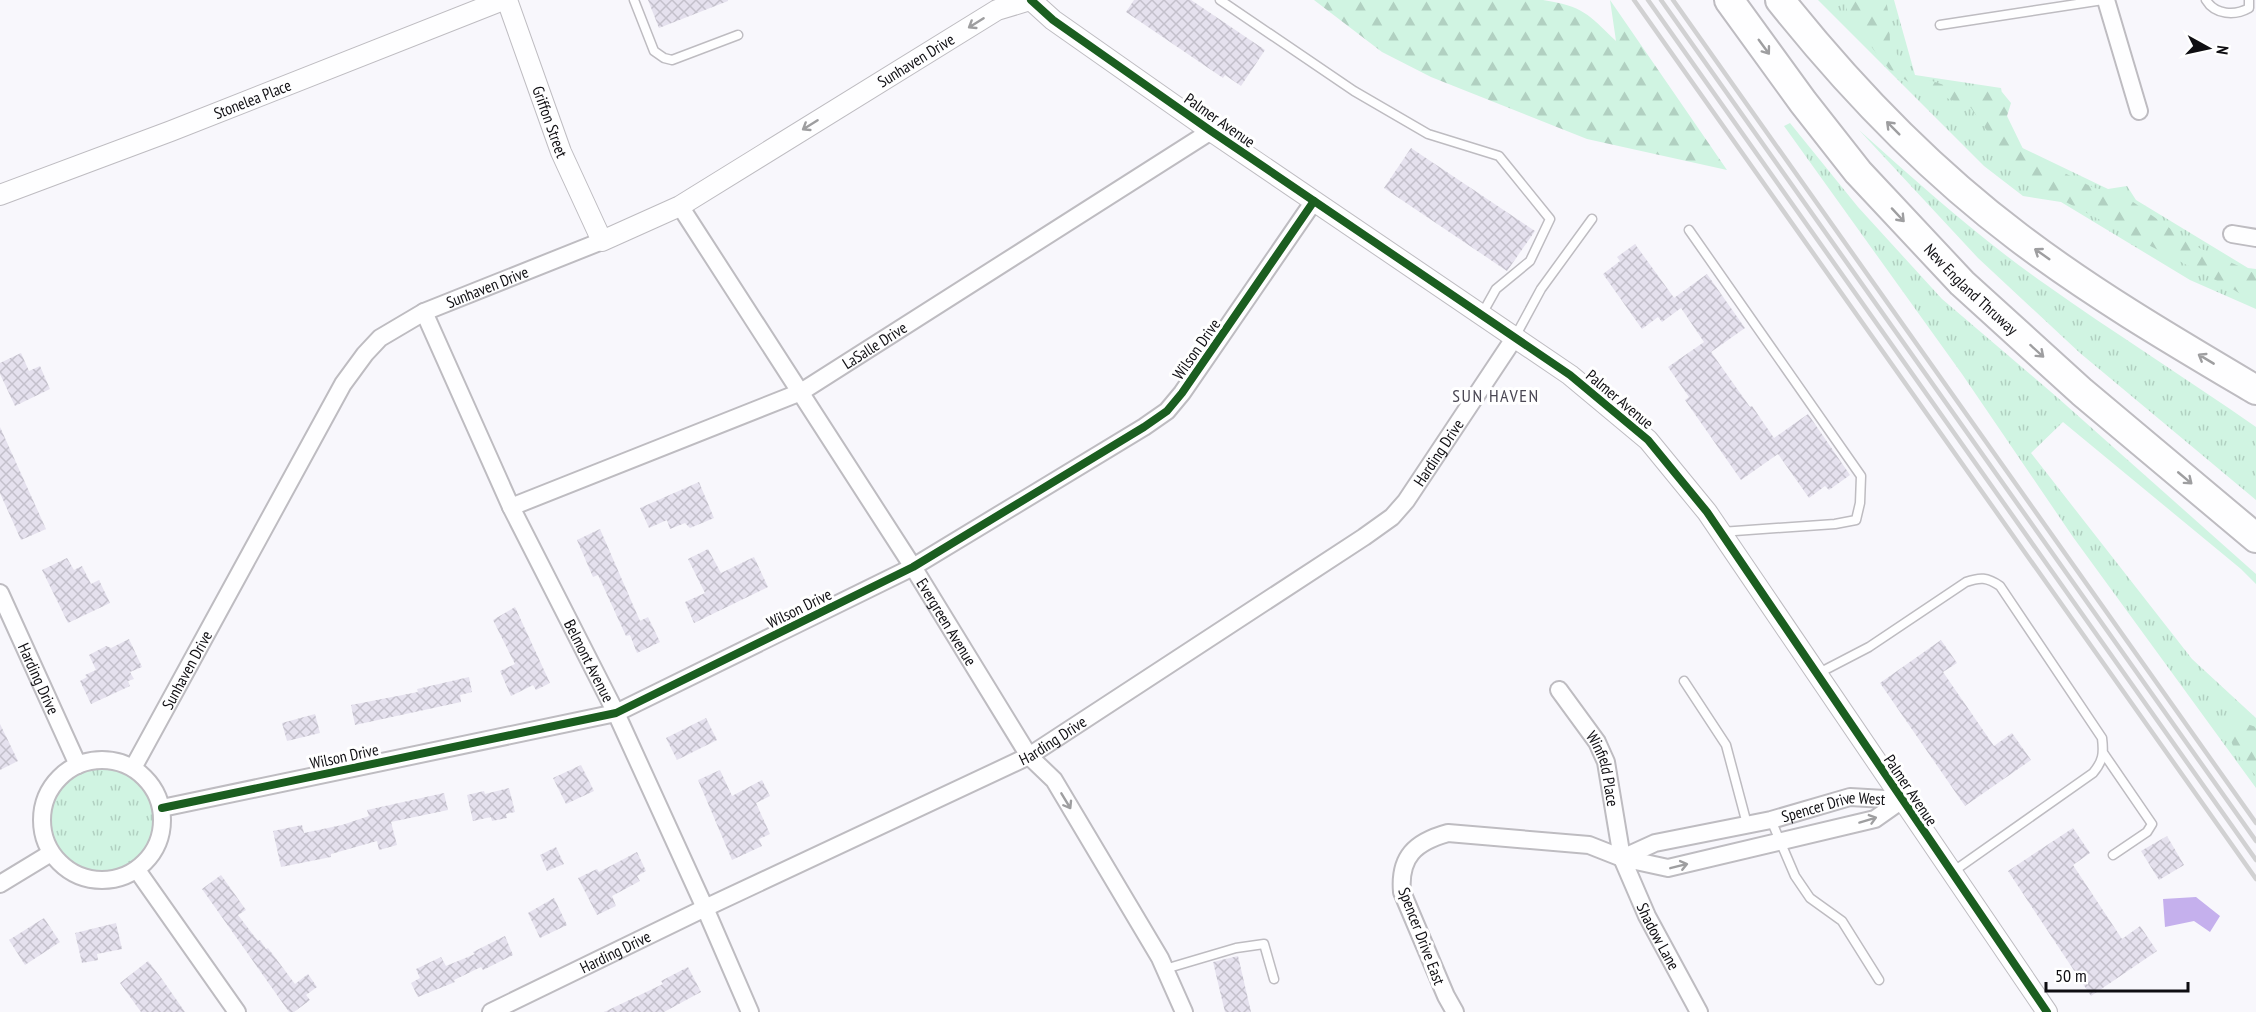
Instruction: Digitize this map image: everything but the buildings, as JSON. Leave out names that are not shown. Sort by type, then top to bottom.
[{"type":"highway","name":"New England Thruway","points":[[1730,0],[1803,102],[1858,172],[1962,283],[2082,392],[2256,538]]},
{"type":"highway","points":[[1780,0],[1818,48],[1864,99],[1912,148],[1964,194],[2019,238],[2075,278],[2256,390]]},
{"type":"street","name":"Stonelea Place","points":[[0,195],[171,131],[505,0]]},
{"type":"street","name":"Griffon Street","points":[[505,0],[561,152],[602,241]]},
{"type":"street","name":"Sunhaven Drive","points":[[133,768],[343,384],[380,338],[424,312],[602,241],[680,206],[997,10],[1030,0]]},
{"type":"street","name":"Palmer Avenue","points":[[1030,0],[1053,20],[1211,131],[1570,375],[1648,440],[1707,512],[2047,1012]]},
{"type":"street","points":[[2105,0],[2139,111]]},
{"type":"street","name":"LaSalle Drive","points":[[511,507],[801,392],[1211,131]]},
{"type":"street","name":"Wilson Drive","points":[[162,808],[616,713],[913,567],[1167,411],[1182,393],[1314,201]]},
{"type":"street","name":"Evergreen Avenue","points":[[680,206],[913,567],[1029,756],[1054,780],[1160,958],[1184,1012]]},
{"type":"street","points":[[2232,234],[2256,238]]},
{"type":"street","name":"Belmont Avenue","points":[[424,312],[511,507],[616,713],[750,1012]]},
{"type":"street","name":"Harding Drive","points":[[491,1012],[705,908],[1029,756],[1392,517],[1421,481],[1515,338]]},
{"type":"street","name":"Harding Drive","points":[[0,593],[78,765]]},
{"type":"street","name":"Winfield Place","points":[[1559,690],[1598,742],[1606,762],[1622,858]]},
{"type":"street","points":[[96,760],[116,761],[133,768],[156,792],[162,808],[163,826],[159,843],[150,858],[137,870],[120,879],[100,881],[81,877],[64,867],[51,853],[44,837],[42,820],[45,803],[52,787],[63,774],[78,765],[96,760]]},
{"type":"street","name":"Spencer Drive West","points":[[1622,858],[1655,843],[1771,820],[1850,797],[1902,800]]},
{"type":"street","name":"Spencer Drive West","points":[[1407,858],[1430,838],[1448,834],[1589,845],[1622,858],[1668,868],[1875,819],[1902,800]]},
{"type":"street","points":[[0,884],[51,853]]},
{"type":"street","name":"Spencer Drive East","points":[[1407,858],[1400,875],[1402,892],[1455,1012]]},
{"type":"street","name":"Shadow Lane","points":[[1622,858],[1647,916],[1699,1012]]},
{"type":"street","points":[[137,870],[237,1012]]},
{"type":"lane","points":[[634,0],[654,51],[664,58],[672,60],[738,35]]},
{"type":"lane","points":[[1220,0],[1354,90],[1428,134],[1499,156],[1550,219],[1530,261],[1496,290],[1481,315]]},
{"type":"lane","points":[[1940,25],[2105,0]]},
{"type":"lane","points":[[2206,0],[2219,12],[2241,12],[2249,8],[2249,0]]},
{"type":"lane","points":[[1515,338],[1541,289],[1592,219]]},
{"type":"lane","points":[[1689,230],[1861,476],[1860,503],[1856,520],[1835,524],[1720,532]]},
{"type":"lane","points":[[1817,675],[1869,647],[1966,582],[1980,577],[1991,579],[2000,586],[2102,738],[2104,754],[2102,762],[2093,773],[1951,873]]},
{"type":"lane","points":[[1684,681],[1726,746],[1747,824]]},
{"type":"lane","points":[[2104,754],[2152,824],[2147,832],[2113,855]]},
{"type":"lane","points":[[1771,820],[1795,876],[1810,898],[1842,921],[1879,980]]},
{"type":"lane","points":[[1165,969],[1236,948],[1264,944],[1274,979]]},
{"type":"green space","points":[[1314,0],[1543,0],[1576,8],[1616,41],[1610,0],[1727,170],[1587,139],[1431,77],[1382,52]]},
{"type":"green space","points":[[1818,0],[1894,0],[1915,75],[2001,88],[2012,143],[2108,189],[2127,186],[2136,200],[2248,268],[2256,269],[2256,309],[2190,280],[2061,202],[2023,196],[1984,166]]},
{"type":"green space","points":[[1844,0],[1886,0],[1890,42],[1908,73],[1947,86],[2002,92],[2011,103],[2007,116],[2025,153],[2094,188],[2119,192],[2195,246],[2256,274],[2256,304],[2231,288],[2060,199],[2031,179],[1997,145],[1971,108],[1910,83],[1889,69],[1850,20]]},
{"type":"green space","points":[[1790,123],[1858,207],[1942,299],[2058,398],[2256,574],[2256,584],[2241,569],[2063,422],[2031,453],[2192,659],[2256,718],[2256,788],[2073,537],[1962,374],[1784,126]]},
{"type":"green space","points":[[1859,130],[1950,210],[2021,266],[2256,427],[2256,500],[2080,353],[1978,258]]},
{"type":"green space","points":[[2235,720],[2256,727],[2256,776],[2236,753],[2228,734]]},
{"type":"green space","points":[[104,767],[125,771],[142,783],[154,800],[158,821],[154,842],[142,859],[125,871],[104,875],[83,871],[66,859],[54,842],[50,821],[54,800],[66,783],[83,771]]},
{"type":"shaded area","points":[[2196,897],[2220,916],[2210,932],[2194,921],[2165,927],[2163,899]]},
{"type":"railway","points":[[1634,0],[2256,879]]},
{"type":"railway","points":[[1648,0],[2256,860]]},
{"type":"railway","points":[[1661,0],[2256,841]]},
{"type":"railway","points":[[1673,0],[2256,823]]},
{"type":"cycle path","points":[[1031,0],[1053,20],[1211,131],[1570,375],[1648,440],[1707,512],[2047,1012]]},
{"type":"cycle path","points":[[162,808],[616,713],[913,567],[1167,411],[1182,393],[1314,201]]},
{"type":"district","name":"SUN HAVEN","points":[[1496,395]]}]
